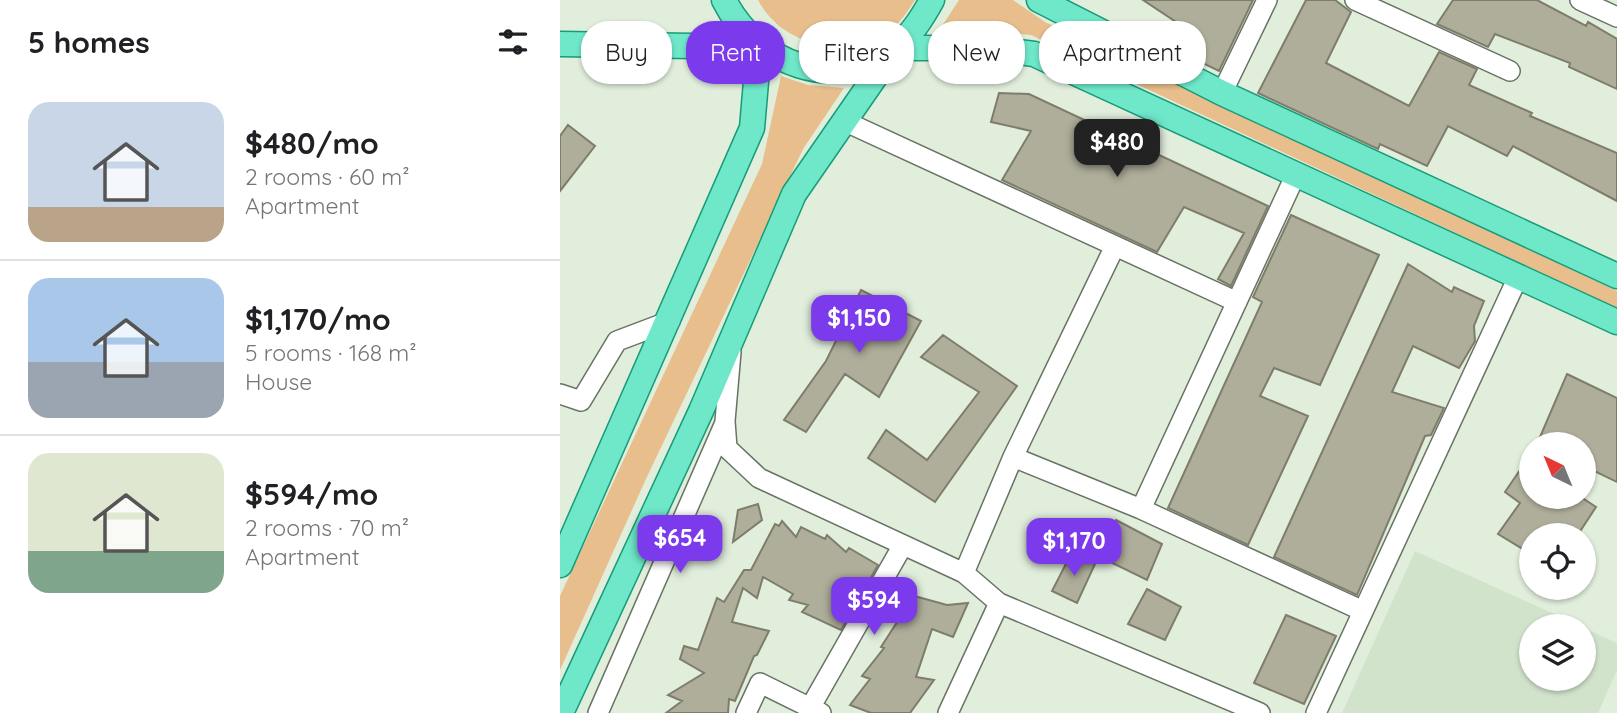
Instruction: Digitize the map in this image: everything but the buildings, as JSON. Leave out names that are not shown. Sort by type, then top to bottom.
[{"type":"main road","points":[[724,0],[734,21]]},
{"type":"main road","points":[[914,29],[932,0]]},
{"type":"main road","points":[[1039,0],[1222,93],[1617,276]]},
{"type":"main road","points":[[560,44],[686,46]]},
{"type":"main road","points":[[914,48],[989,48],[1034,54],[1617,322]]},
{"type":"main road","points":[[560,565],[670,321],[752,128],[756,84]]},
{"type":"main road","points":[[561,713],[701,411],[733,331],[794,194],[870,84]]},
{"type":"street","points":[[1222,93],[1266,0]]},
{"type":"street","points":[[1355,0],[1510,71]]},
{"type":"street","points":[[1580,0],[1617,17]]},
{"type":"street","points":[[844,121],[1237,302]]},
{"type":"street","points":[[1141,509],[1296,174]]},
{"type":"street","points":[[964,573],[1013,457],[1115,246]]},
{"type":"street","points":[[1316,713],[1518,277]]},
{"type":"street","points":[[560,394],[581,401],[617,341],[670,321]]},
{"type":"street","points":[[733,331],[725,421],[727,448],[758,478],[964,573],[999,603],[1260,713]]},
{"type":"street","points":[[598,713],[725,421]]},
{"type":"street","points":[[1013,457],[1141,509],[1363,611]]},
{"type":"street","points":[[746,713],[760,683],[816,710],[903,545]]},
{"type":"street","points":[[948,713],[999,603]]},
{"type":"shaded area","points":[[758,0],[915,0],[900,21],[799,21],[799,38],[785,30],[785,21],[775,21]]},
{"type":"shaded area","points":[[959,0],[1013,0],[1044,21],[1039,21],[1039,39],[1025,34],[1025,21],[945,21]]},
{"type":"shaded area","points":[[785,77],[799,84],[844,88],[803,149],[645,481],[560,670],[560,596],[762,164],[779,84],[785,84]]},
{"type":"shaded area","points":[[1136,84],[1177,84],[1617,291],[1617,308]]},
{"type":"shaded area","points":[[1415,551],[1554,614],[1519,614],[1519,691],[1596,691],[1596,633],[1617,643],[1617,670],[1598,713],[1342,713]]}]
